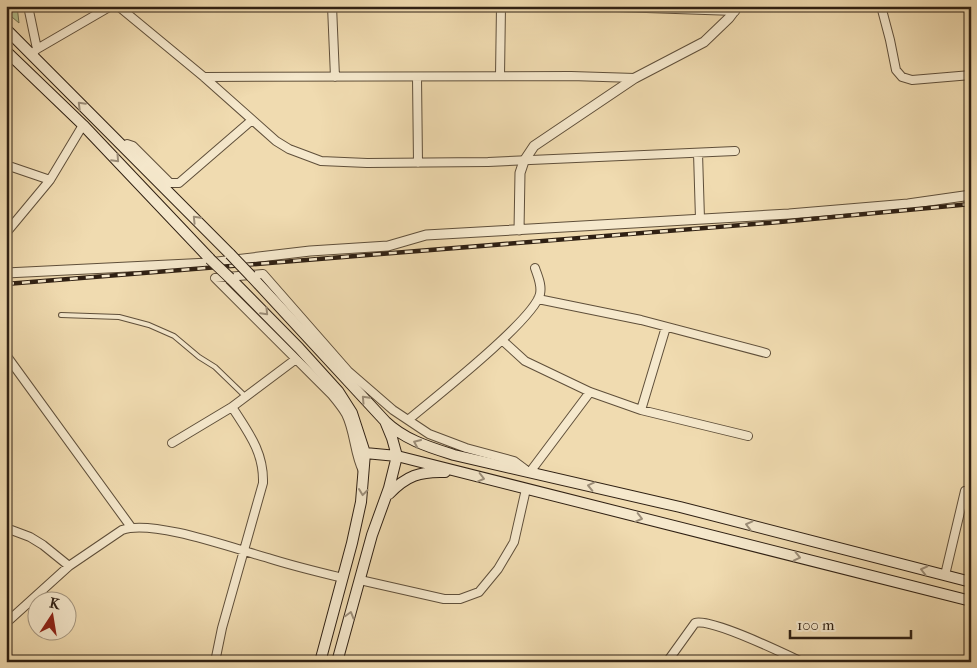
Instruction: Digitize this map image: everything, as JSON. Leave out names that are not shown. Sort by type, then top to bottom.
[{"type":"main road","points":[[6,30],[34,52],[251,276],[385,421],[404,437],[424,446],[454,455],[680,507],[971,582]]},
{"type":"main road","points":[[6,51],[83,125],[210,259],[293,342],[338,391],[352,413],[366,453],[362,502],[320,662]]},
{"type":"main road","points":[[337,662],[372,535],[386,496],[397,456],[385,421]]},
{"type":"main road","points":[[366,453],[397,456],[971,601]]},
{"type":"main road","points":[[386,496],[408,477],[423,473],[460,472]]},
{"type":"main road","points":[[526,489],[529,472]]},
{"type":"street","points":[[28,6],[34,52],[111,6]]},
{"type":"street","points":[[118,6],[282,145],[321,161],[418,163],[524,161],[735,151]]},
{"type":"street","points":[[332,6],[335,77]]},
{"type":"street","points":[[500,76],[502,6]]},
{"type":"street","points":[[587,6],[737,8]]},
{"type":"street","points":[[881,6],[896,70],[902,77],[912,80],[971,75]]},
{"type":"street","points":[[519,230],[520,173],[524,161],[534,146],[635,78],[704,42],[737,8]]},
{"type":"street","points":[[204,77],[500,76],[635,78]]},
{"type":"street","points":[[417,77],[418,163]]},
{"type":"street","points":[[124,146],[128,144],[133,146],[170,182],[176,184],[182,182],[252,120]]},
{"type":"street","points":[[6,233],[50,180],[83,125]]},
{"type":"street","points":[[698,153],[700,219]]},
{"type":"street","points":[[6,165],[50,180]]},
{"type":"street","points":[[6,273],[209,263],[310,251],[388,246],[426,235],[819,212],[908,204],[971,195]]},
{"type":"street","points":[[408,420],[502,340],[535,306],[541,294],[540,282],[535,268]]},
{"type":"street","points":[[365,474],[358,460],[353,435],[346,415],[332,394],[215,278],[263,274],[348,371],[393,410],[429,434],[466,448],[514,461],[529,472],[590,392]]},
{"type":"street","points":[[538,299],[666,327],[766,353]]},
{"type":"street","points":[[641,410],[666,327]]},
{"type":"street","points":[[502,340],[525,360],[590,392],[641,410],[748,436]]},
{"type":"street","points":[[6,355],[131,527]]},
{"type":"street","points":[[172,443],[232,407],[296,359]]},
{"type":"street","points":[[215,662],[222,628],[262,491],[263,468],[255,443],[232,407]]},
{"type":"street","points":[[360,580],[444,599],[460,599],[479,592],[498,569],[514,542],[526,489]]},
{"type":"street","points":[[945,575],[965,491],[971,492]]},
{"type":"street","points":[[6,623],[69,566],[122,530],[131,527],[197,537],[343,578]]},
{"type":"street","points":[[6,528],[43,545],[69,566]]},
{"type":"street","points":[[668,662],[694,623],[708,622],[802,662]]},
{"type":"lane","points":[[61,315],[119,317],[149,325],[174,336],[199,357],[215,367],[246,397]]},
{"type":"green space","points":[[6,6],[17,6],[19,23],[6,12]]},
{"type":"railway","points":[[6,284],[780,222],[971,204]]}]
